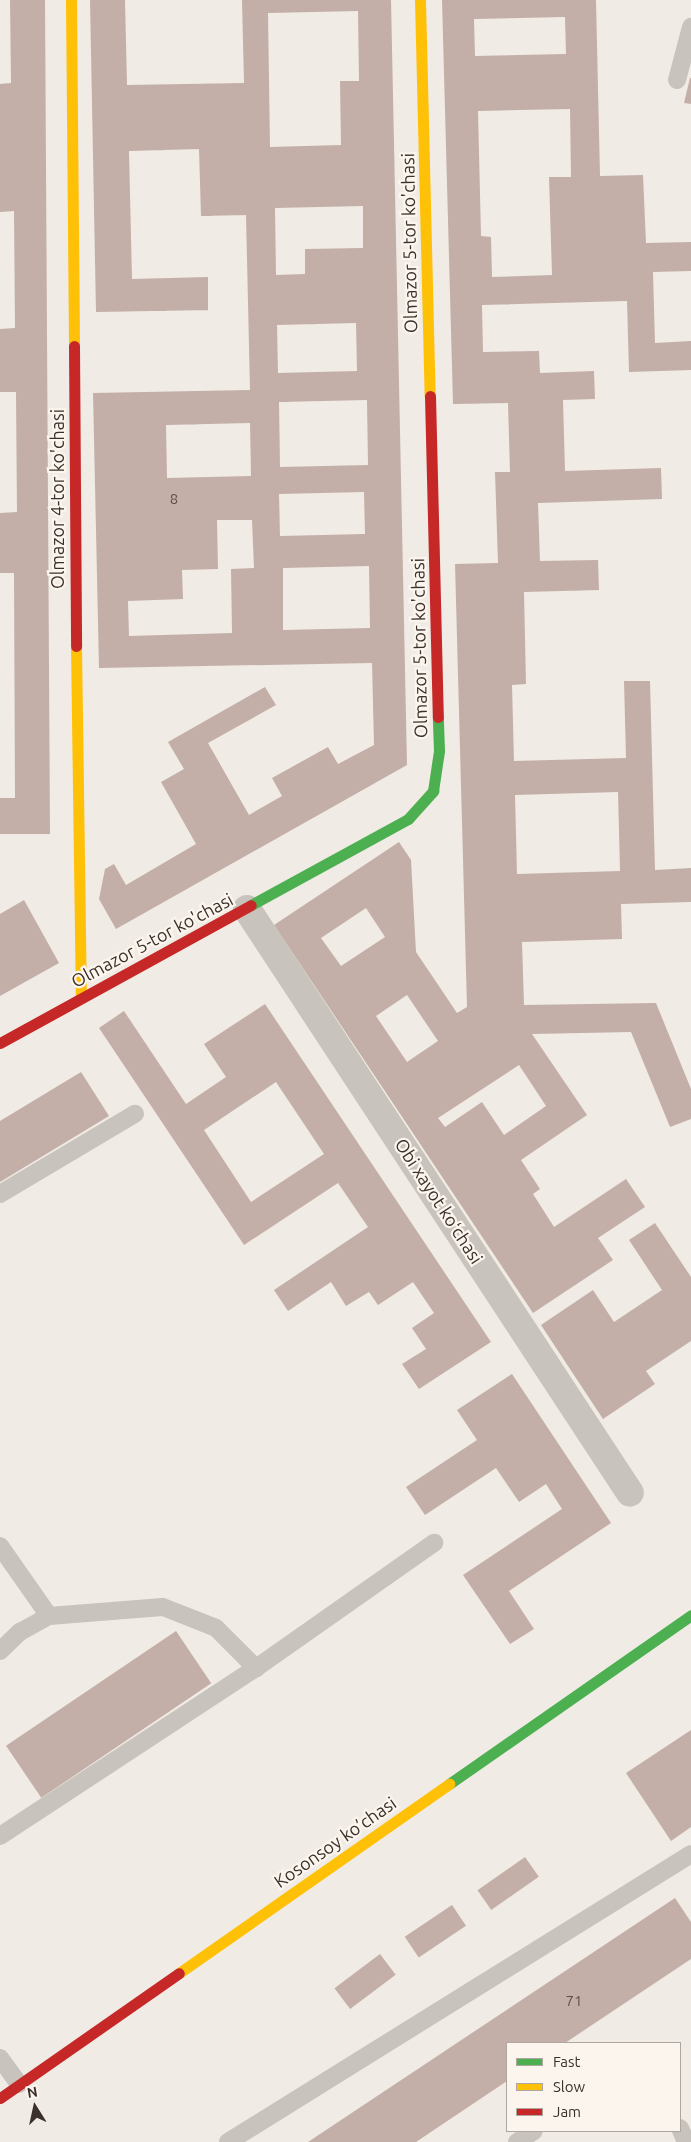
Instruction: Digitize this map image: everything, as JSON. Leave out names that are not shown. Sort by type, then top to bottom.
[{"type":"street","name":"Olmazor 4-tor ko'chasi","points":[[71,0],[78,894],[81,997]]},
{"type":"street","name":"Olmazor 5-tor ko'chasi","points":[[0,1044],[81,997],[247,909],[408,819],[433,791],[439,751],[420,0]]},
{"type":"street","name":"Obi xayot koʻchasi","points":[[247,909],[630,1494]]},
{"type":"street","name":"Kosonsoy ko’chasi","points":[[0,2098],[691,1615]]},
{"type":"lane","points":[[677,80],[691,27]]},
{"type":"lane","points":[[0,1194],[135,1114]]},
{"type":"lane","points":[[0,1836],[256,1668],[434,1543]]},
{"type":"lane","points":[[0,1546],[49,1616]]},
{"type":"lane","points":[[0,1651],[20,1632],[49,1616],[163,1607],[216,1628],[256,1668]]},
{"type":"lane","points":[[228,2142],[691,1854]]},
{"type":"lane","points":[[0,2058],[19,2084]]},
{"type":"lane","points":[[681,2130],[686,2142]]},
{"type":"lane","points":[[517,2142],[532,2132]]},
{"type":"building","points":[[10,0],[45,0],[50,834],[0,834],[0,798],[15,798],[14,573],[0,573],[0,513],[17,512],[16,392],[0,392],[0,329],[15,328],[14,211],[0,212],[0,84],[11,83]]},
{"type":"building","points":[[90,0],[125,0],[127,85],[244,83],[242,0],[391,0],[407,765],[116,929],[99,899],[105,869],[114,864],[126,885],[196,844],[161,782],[184,769],[168,742],[265,687],[276,705],[208,743],[249,815],[282,796],[272,778],[328,747],[338,764],[374,745],[372,663],[99,668],[93,393],[250,390],[246,215],[201,216],[199,149],[129,151],[132,279],[208,277],[208,310],[96,312]],"holes":[[[358,11],[359,81],[340,81],[341,145],[270,147],[268,13]],[[363,206],[363,248],[305,249],[305,274],[276,275],[275,208]],[[356,323],[357,371],[278,373],[277,325]],[[367,400],[368,465],[280,467],[279,402]],[[250,423],[251,476],[167,478],[166,425]],[[364,492],[365,534],[280,536],[279,494]],[[217,520],[252,520],[254,568],[231,569],[232,633],[129,636],[128,601],[183,599],[182,570],[218,569]],[[369,566],[370,628],[283,630],[283,568]]]},
{"type":"building","points":[[442,0],[596,0],[600,176],[643,175],[646,243],[691,242],[691,271],[653,272],[655,343],[691,341],[691,370],[629,372],[627,301],[482,305],[483,352],[539,351],[540,373],[594,371],[595,399],[563,400],[565,471],[661,468],[662,499],[538,503],[540,561],[598,560],[599,590],[524,592],[526,684],[512,685],[514,761],[626,758],[624,681],[650,681],[655,870],[691,868],[691,902],[621,904],[622,939],[522,942],[524,1005],[656,1003],[691,1089],[691,1119],[670,1127],[631,1032],[532,1034],[587,1115],[521,1160],[540,1189],[533,1194],[554,1227],[626,1179],[645,1207],[598,1238],[613,1260],[533,1313],[274,925],[399,842],[411,860],[416,952],[457,1013],[467,1007],[455,564],[498,563],[495,472],[510,472],[508,403],[453,404]],"holes":[[[565,17],[566,54],[475,56],[474,19]],[[570,109],[571,177],[549,177],[552,275],[492,277],[491,237],[481,236],[478,111]],[[618,792],[620,871],[517,874],[515,795]],[[366,908],[385,937],[341,966],[321,938]],[[407,995],[438,1041],[407,1062],[376,1016]],[[519,1065],[546,1106],[504,1135],[482,1102],[445,1127],[438,1118]]]},
{"type":"building","points":[[691,78],[691,104],[684,103]]},
{"type":"building","points":[[24,900],[59,963],[0,996],[0,914]]},
{"type":"building","points":[[265,1004],[491,1342],[419,1389],[402,1364],[426,1349],[412,1328],[434,1313],[413,1282],[378,1305],[369,1292],[346,1306],[331,1282],[288,1311],[274,1290],[368,1227],[338,1183],[244,1245],[99,1028],[124,1011],[186,1104],[226,1077],[204,1044]],"holes":[[[276,1082],[324,1154],[251,1202],[204,1130]]]},
{"type":"building","points":[[81,1072],[109,1116],[0,1182],[0,1121]]},
{"type":"building","points":[[655,1223],[691,1277],[691,1341],[646,1371],[655,1384],[603,1419],[541,1325],[593,1290],[614,1322],[662,1290],[629,1240]]},
{"type":"building","points":[[512,1374],[611,1523],[509,1591],[534,1629],[510,1644],[463,1575],[562,1509],[546,1484],[519,1502],[496,1468],[425,1515],[406,1487],[477,1440],[457,1410]]},
{"type":"building","points":[[176,1631],[211,1683],[41,1798],[6,1746]]},
{"type":"building","points":[[691,1730],[691,1827],[671,1841],[626,1773]]},
{"type":"building","points":[[525,1857],[539,1877],[491,1910],[477,1890]]},
{"type":"building","points":[[675,1898],[691,1922],[691,1959],[566,2042],[506,2042],[506,2082],[416,2142],[308,2142]]},
{"type":"building","points":[[452,1905],[466,1926],[419,1958],[405,1937]]},
{"type":"building","points":[[380,1954],[396,1975],[350,2009],[334,1988]]},
{"type":"traffic: fast","points":[[251,905],[408,819],[433,791],[439,751],[438,717]]},
{"type":"traffic: fast","points":[[449,1784],[691,1615]]},
{"type":"traffic: slow","points":[[71,0],[74,346]]},
{"type":"traffic: slow","points":[[420,0],[430,396]]},
{"type":"traffic: slow","points":[[76,646],[81,997]]},
{"type":"traffic: slow","points":[[179,1973],[449,1784]]},
{"type":"traffic: jam","points":[[74,346],[76,646]]},
{"type":"traffic: jam","points":[[430,396],[438,717]]},
{"type":"traffic: jam","points":[[0,1043],[251,905]]},
{"type":"traffic: jam","points":[[0,2098],[179,1973]]}]
